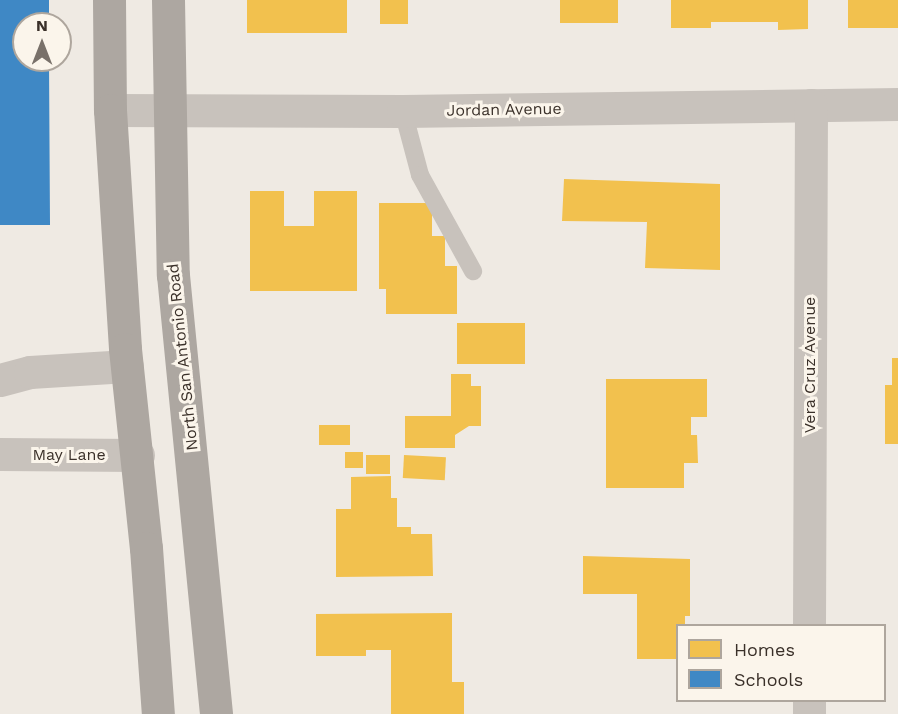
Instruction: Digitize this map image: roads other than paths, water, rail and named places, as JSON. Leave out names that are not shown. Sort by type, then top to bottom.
[{"type":"main road","points":[[109,0],[110,110],[127,366],[138,455],[158,714]]},
{"type":"main road","name":"North San Antonio Road","points":[[168,0],[173,274],[216,714]]},
{"type":"street","name":"Jordan Avenue","points":[[110,110],[403,111],[898,104]]},
{"type":"street","name":"Vera Cruz Avenue","points":[[809,624],[811,105]]},
{"type":"street","points":[[0,380],[30,372],[127,366]]},
{"type":"street","name":"May Lane","points":[[0,454],[138,455]]},
{"type":"lane","points":[[403,111],[420,175],[473,271]]}]
